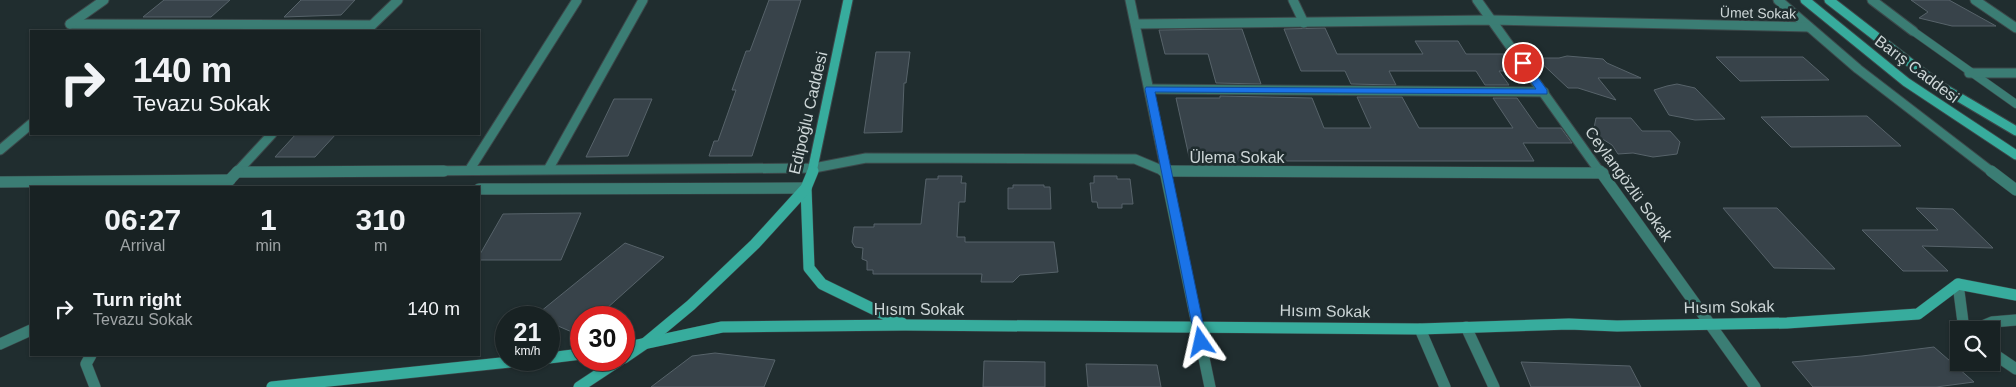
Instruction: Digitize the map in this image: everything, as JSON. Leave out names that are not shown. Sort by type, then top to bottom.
[{"type":"street","points":[[104,0],[70,24],[369,28],[398,0]]},
{"type":"street","points":[[470,169],[578,0]]},
{"type":"street","points":[[549,168],[643,0]]},
{"type":"street","name":"Edipoğlu Caddesi","points":[[635,350],[691,305],[755,244],[806,188],[814,168],[848,0]]},
{"type":"street","points":[[1130,0],[1150,89],[1210,387]]},
{"type":"street","points":[[1294,0],[1304,23]]},
{"type":"street","name":"Ceylangözlü Sokak","points":[[1477,0],[1755,387]]},
{"type":"street","points":[[1778,0],[1858,69],[2016,190]]},
{"type":"street","name":"Barış Caddesi","points":[[1805,0],[1906,82],[2016,155]]},
{"type":"street","name":"Barış Caddesi","points":[[1829,0],[1940,86],[2016,131]]},
{"type":"street","points":[[1872,0],[1913,31]]},
{"type":"street","points":[[1975,0],[2016,28]]},
{"type":"street","name":"Ümet Sokak","points":[[1136,24],[1491,20],[1809,27]]},
{"type":"street","points":[[147,30],[154,24]]},
{"type":"street","points":[[1969,73],[2016,72]]},
{"type":"street","points":[[1150,89],[1544,92]]},
{"type":"street","points":[[0,150],[30,125]]},
{"type":"street","points":[[0,182],[226,184],[271,135]]},
{"type":"street","name":"Ülema Sokak","points":[[237,172],[549,168],[814,168],[866,158],[1135,159],[1166,172],[1602,173]]},
{"type":"street","points":[[480,189],[806,188],[809,268],[822,284],[905,324]]},
{"type":"street","points":[[1963,321],[1958,284],[2016,295]]},
{"type":"street","name":"Hısım Sokak","points":[[635,346],[722,328],[905,324],[1420,328],[1787,323],[1918,314],[1958,284]]},
{"type":"street","points":[[2000,321],[2016,320]]},
{"type":"street","points":[[1466,327],[1494,387]]},
{"type":"street","points":[[1420,328],[1445,387]]},
{"type":"street","points":[[0,344],[30,330]]},
{"type":"street","points":[[90,356],[86,364],[95,387]]},
{"type":"street","points":[[2000,358],[2016,369]]},
{"type":"street","points":[[272,387],[495,364]]},
{"type":"street","points":[[579,387],[603,371]]},
{"type":"lane","points":[[1913,31],[1969,73],[2016,104]]},
{"type":"building","points":[[164,0],[230,0],[211,17],[143,17]]},
{"type":"building","points":[[301,0],[355,0],[341,15],[284,17]]},
{"type":"building","points":[[769,0],[801,0],[752,156],[709,156],[714,141],[718,141],[736,90],[732,90],[746,51],[750,51]]},
{"type":"building","points":[[1911,0],[1949,0],[1996,26],[1952,26],[1919,18],[1928,12]]},
{"type":"building","points":[[1325,28],[1337,54],[1423,54],[1415,41],[1458,41],[1466,54],[1508,54],[1520,71],[1499,71],[1509,85],[1485,85],[1476,71],[1389,71],[1396,85],[1351,84],[1345,71],[1301,71],[1284,29]]},
{"type":"building","points":[[1242,29],[1261,84],[1216,83],[1208,54],[1165,54],[1159,30]]},
{"type":"building","points":[[876,52],[910,52],[906,83],[904,83],[902,132],[864,133]]},
{"type":"building","points":[[1567,56],[1603,59],[1607,63],[1641,78],[1598,78],[1616,100],[1578,88],[1568,88],[1536,58]]},
{"type":"building","points":[[1716,57],[1803,57],[1829,80],[1740,81]]},
{"type":"building","points":[[1677,84],[1695,88],[1725,119],[1695,120],[1669,115],[1654,90]]},
{"type":"building","points":[[1220,96],[1312,98],[1324,128],[1371,128],[1357,97],[1402,97],[1419,128],[1513,128],[1493,98],[1517,98],[1538,128],[1561,128],[1572,143],[1523,143],[1534,161],[1190,161],[1176,98],[1220,98]]},
{"type":"building","points":[[614,99],[652,99],[628,156],[586,157]]},
{"type":"building","points":[[1867,116],[1901,146],[1791,147],[1761,117]]},
{"type":"building","points":[[1596,118],[1631,118],[1642,131],[1670,131],[1680,142],[1677,154],[1653,157],[1633,153],[1618,154],[1612,145],[1593,133]]},
{"type":"building","points":[[295,135],[335,135],[315,157],[275,157]]},
{"type":"building","points":[[938,176],[962,176],[961,183],[966,183],[965,202],[959,202],[957,237],[965,237],[965,242],[1054,242],[1058,272],[1020,275],[1013,282],[981,282],[982,274],[873,274],[873,270],[867,270],[867,261],[862,259],[863,248],[855,247],[852,242],[854,227],[874,227],[874,224],[921,224],[926,179],[938,179]]},
{"type":"building","points":[[1094,176],[1117,176],[1117,179],[1130,179],[1133,204],[1122,204],[1122,208],[1098,208],[1097,202],[1092,202],[1090,183],[1094,183]]},
{"type":"building","points":[[1013,185],[1044,185],[1044,187],[1050,187],[1051,209],[1008,209],[1008,188],[1013,188]]},
{"type":"building","points":[[1723,208],[1777,208],[1835,269],[1774,268]]},
{"type":"building","points":[[1916,208],[1953,209],[1993,248],[1922,246],[1948,271],[1903,271],[1862,230],[1938,230]]},
{"type":"building","points":[[581,213],[561,260],[480,260],[480,254],[503,214]]},
{"type":"building","points":[[625,243],[664,257],[609,306],[570,306],[570,331],[560,327],[560,306],[547,306]]},
{"type":"building","points":[[1934,347],[1950,361],[1950,371],[1961,371],[1974,382],[1936,387],[1813,387],[1792,362]]},
{"type":"building","points":[[715,353],[775,360],[764,387],[651,387],[692,356]]},
{"type":"building","points":[[984,361],[1045,362],[1045,387],[983,387]]},
{"type":"building","points":[[1521,362],[1630,366],[1641,387],[1531,387]]},
{"type":"building","points":[[1086,364],[1157,365],[1161,387],[1088,387]]},
{"type":"route","points":[[1201,342],[1150,89],[1544,92],[1523,63]]}]
